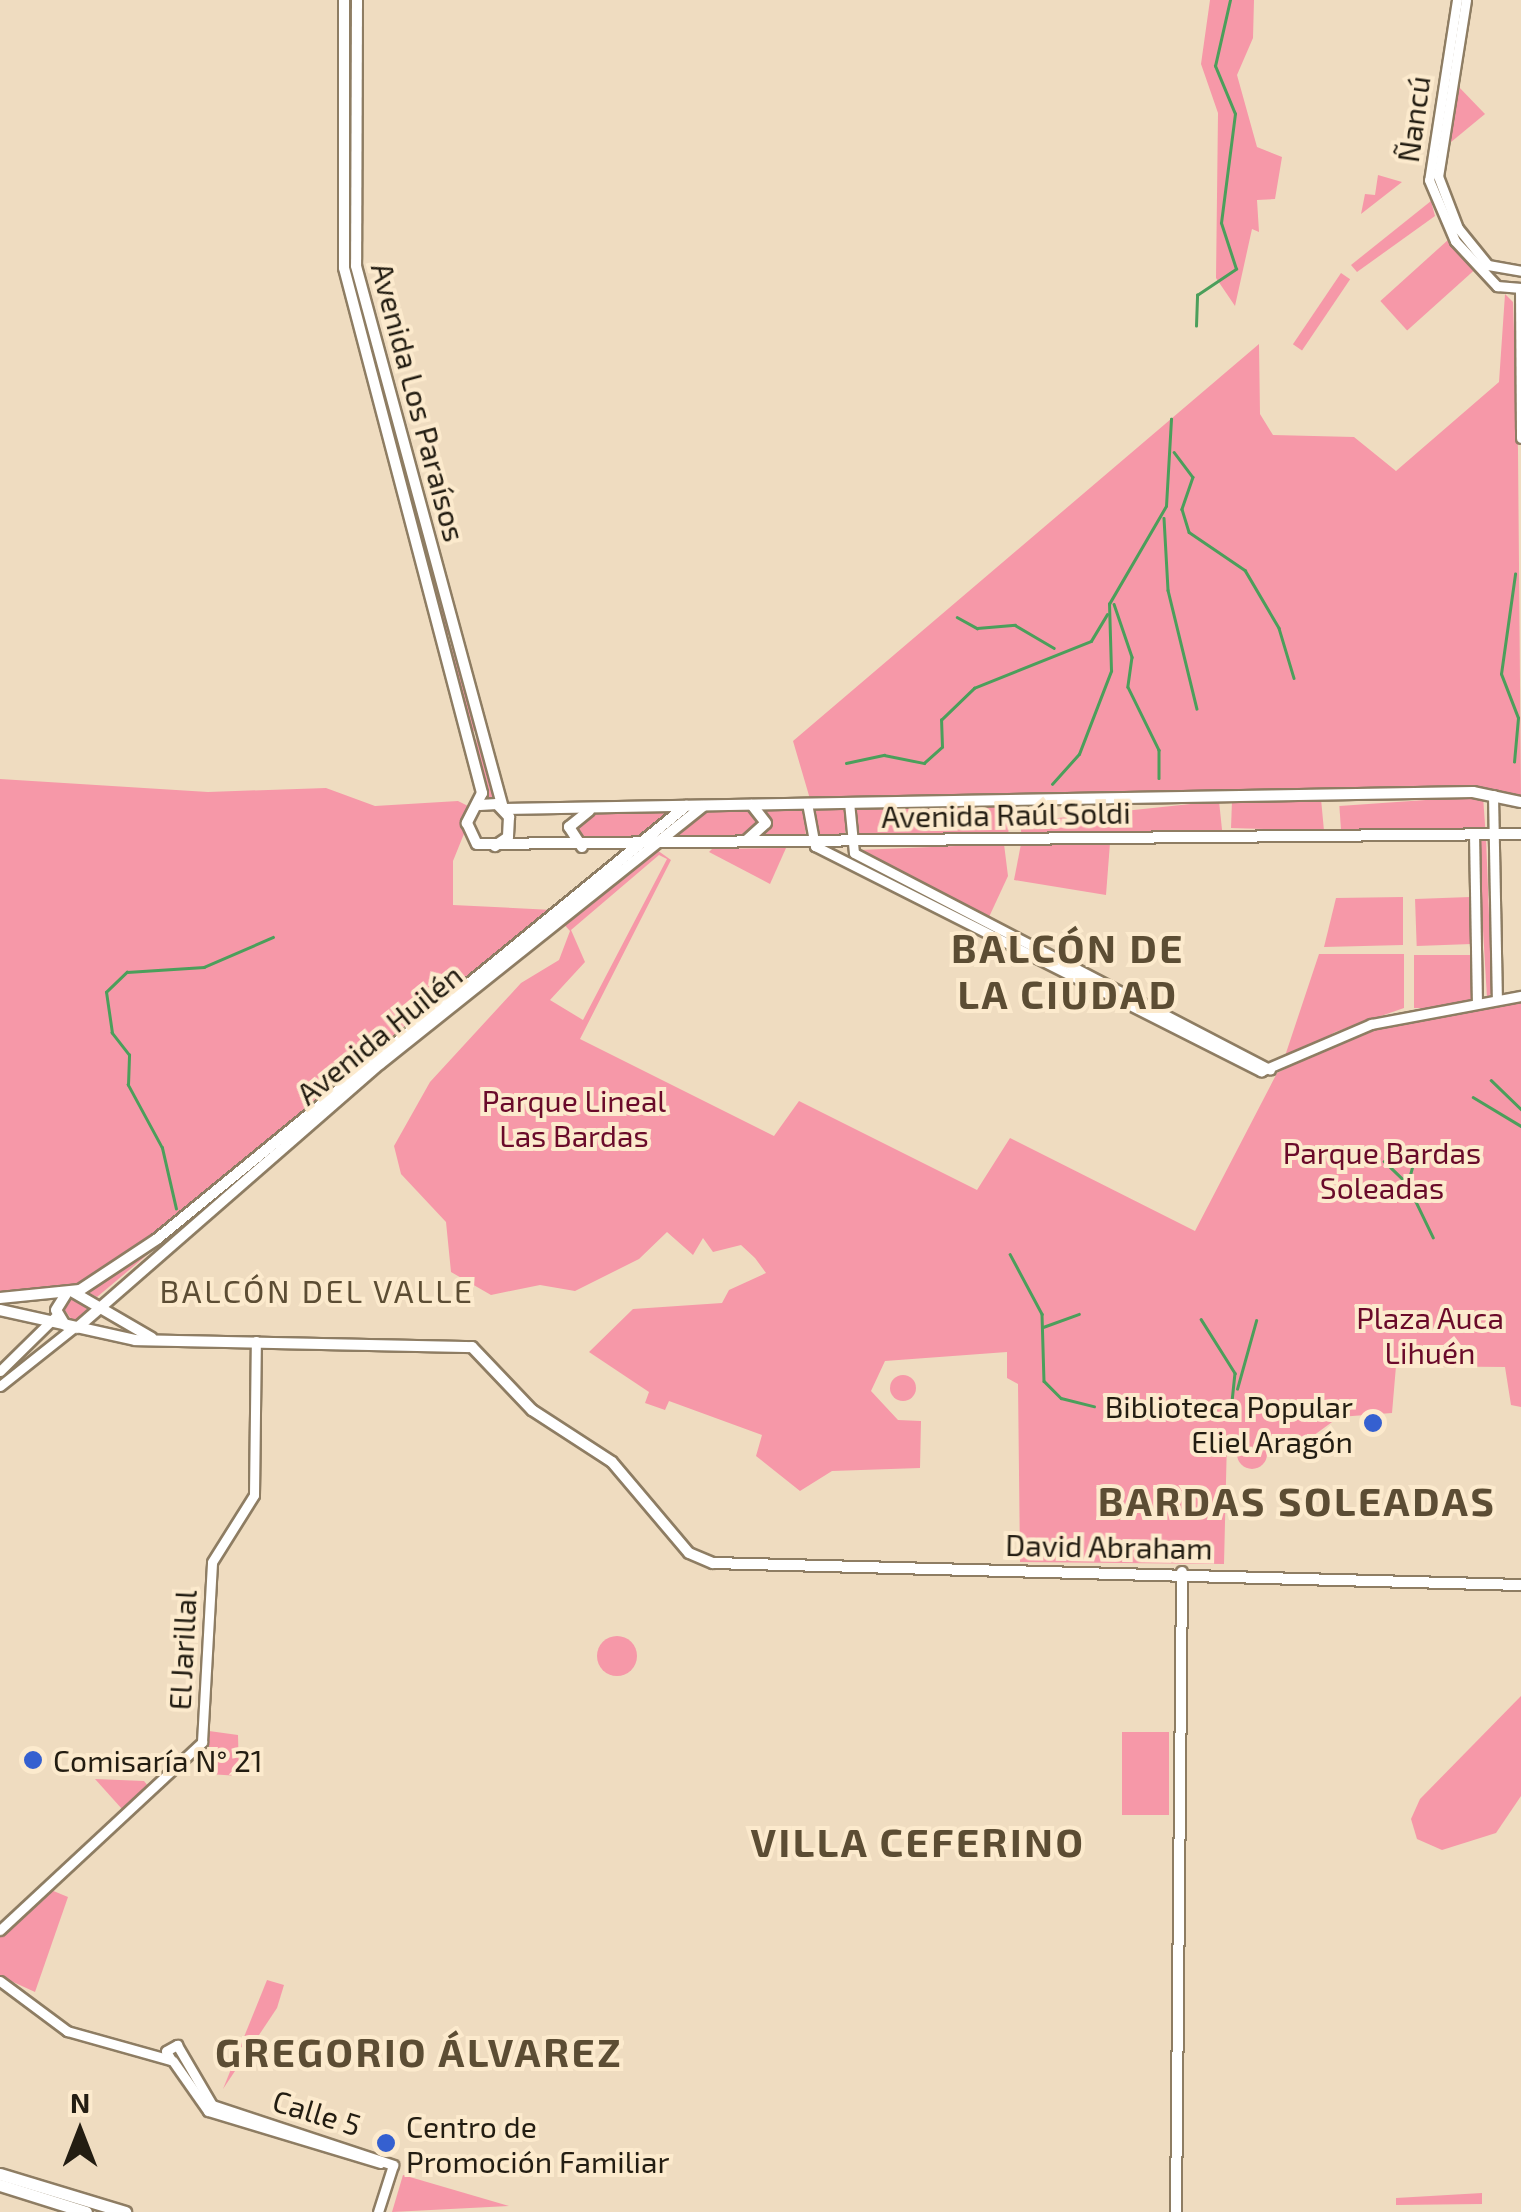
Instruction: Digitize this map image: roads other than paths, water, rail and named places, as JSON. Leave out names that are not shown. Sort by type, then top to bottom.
[{"type":"main road","name":"Avenida Los Paraísos","points":[[344,0],[344,268],[479,806],[467,830],[491,847]]},
{"type":"main road","name":"Avenida Los Paraísos","points":[[357,0],[356,266],[503,808]]},
{"type":"main road","name":"Avenida Raúl Soldi","points":[[503,808],[1494,794],[1521,802]]},
{"type":"main road","points":[[727,845],[765,828],[763,812],[746,804]]},
{"type":"main road","name":"Avenida Huilén","points":[[72,1328],[92,1305],[704,805]]},
{"type":"main road","points":[[479,806],[503,808],[510,834],[491,847]]},
{"type":"main road","name":"Avenida Huilén","points":[[70,1293],[172,1226],[686,806]]},
{"type":"main road","points":[[586,848],[572,839],[572,821],[610,807]]},
{"type":"main road","name":"Avenida Raúl Soldi","points":[[491,847],[1521,834]]},
{"type":"main road","points":[[610,848],[619,862]]},
{"type":"main road","points":[[55,1318],[70,1293]]},
{"type":"main road","points":[[0,1298],[70,1293],[153,1338]]},
{"type":"main road","points":[[0,1310],[55,1318],[72,1328],[153,1338],[256,1340]]},
{"type":"main road","name":"David Abraham","points":[[256,1340],[472,1347],[532,1410],[612,1462],[697,1558],[757,1568],[1182,1572],[1521,1585]]},
{"type":"main road","points":[[1176,2212],[1182,1572]]},
{"type":"main road","points":[[0,2174],[125,2212]]},
{"type":"main road","points":[[0,2185],[86,2212]]},
{"type":"street","name":"Ñancú","points":[[1457,0],[1428,176],[1451,234],[1518,310]]},
{"type":"street","name":"Ñancú","points":[[1466,0],[1438,176],[1460,231],[1504,271]]},
{"type":"street","points":[[1521,272],[1504,271],[1500,287],[1521,288],[1521,438]]},
{"type":"street","points":[[1494,794],[1497,999]]},
{"type":"street","points":[[849,802],[849,842],[856,854],[1270,1070]]},
{"type":"street","points":[[807,803],[811,843],[1270,1070]]},
{"type":"street","points":[[1474,834],[1477,1003]]},
{"type":"street","points":[[1270,1070],[1357,1028],[1521,996]]},
{"type":"street","points":[[0,1372],[55,1318]]},
{"type":"street","points":[[0,1386],[72,1328]]},
{"type":"street","name":"El Jarillal","points":[[0,1930],[202,1742],[212,1562],[253,1498],[256,1340]]},
{"type":"street","name":"Calle 5","points":[[4,1983],[67,2032],[175,2058],[208,2111],[393,2165],[378,2212]]},
{"type":"waterway","points":[[1196,326],[1197,295],[1236,269],[1221,223],[1235,114],[1215,66],[1230,0]]},
{"type":"waterway","points":[[1052,784],[1079,754],[1111,671],[1109,604],[1166,506],[1171,419]]},
{"type":"waterway","points":[[1174,452],[1193,477],[1182,509],[1189,532],[1245,570],[1279,628],[1294,678]]},
{"type":"waterway","points":[[1164,518],[1168,590],[1197,709]]},
{"type":"waterway","points":[[1514,762],[1518,718],[1501,674],[1515,574]]},
{"type":"waterway","points":[[1114,604],[1132,657],[1128,687],[1159,750],[1159,778]]},
{"type":"waterway","points":[[846,763],[884,755],[924,763],[942,747],[941,720],[974,688],[1091,641],[1107,614]]},
{"type":"waterway","points":[[957,617],[977,628],[1015,625],[1054,648]]},
{"type":"waterway","points":[[176,1209],[162,1148],[128,1085],[129,1055],[112,1033],[106,992],[127,972],[204,967],[273,937]]},
{"type":"waterway","points":[[1491,1080],[1521,1109]]},
{"type":"waterway","points":[[1473,1097],[1521,1126]]},
{"type":"waterway","points":[[1384,1161],[1408,1184]]},
{"type":"waterway","points":[[1414,1162],[1408,1185],[1433,1237]]},
{"type":"waterway","points":[[1010,1254],[1042,1314],[1044,1381],[1061,1398],[1094,1406]]},
{"type":"waterway","points":[[1043,1327],[1079,1314]]},
{"type":"waterway","points":[[1201,1319],[1235,1373],[1231,1410]]},
{"type":"waterway","points":[[1237,1389],[1256,1321]]},
{"type":"place","name":"Biblioteca Popular Eliel Aragón","points":[[1373,1423]]},
{"type":"place","name":"Comisaría N° 21","points":[[33,1760]]},
{"type":"place","name":"Centro de Promoción Familiar","points":[[386,2143]]},
{"type":"district","name":"BALCÓN DE LA CIUDAD","points":[[1068,970]]},
{"type":"district","name":"BALCÓN DEL VALLE","points":[[317,1290]]},
{"type":"district","name":"BARDAS SOLEADAS","points":[[1297,1500]]},
{"type":"district","name":"VILLA CEFERINO","points":[[918,1841]]},
{"type":"district","name":"GREGORIO ÁLVAREZ","points":[[419,2051]]},
{"type":"park label","name":"Parque Lineal Las Bardas","points":[[574,1117]]},
{"type":"park label","name":"Parque Bardas Soleadas","points":[[1382,1169]]},
{"type":"park label","name":"Plaza Auca Lihuén","points":[[1430,1334]]}]
